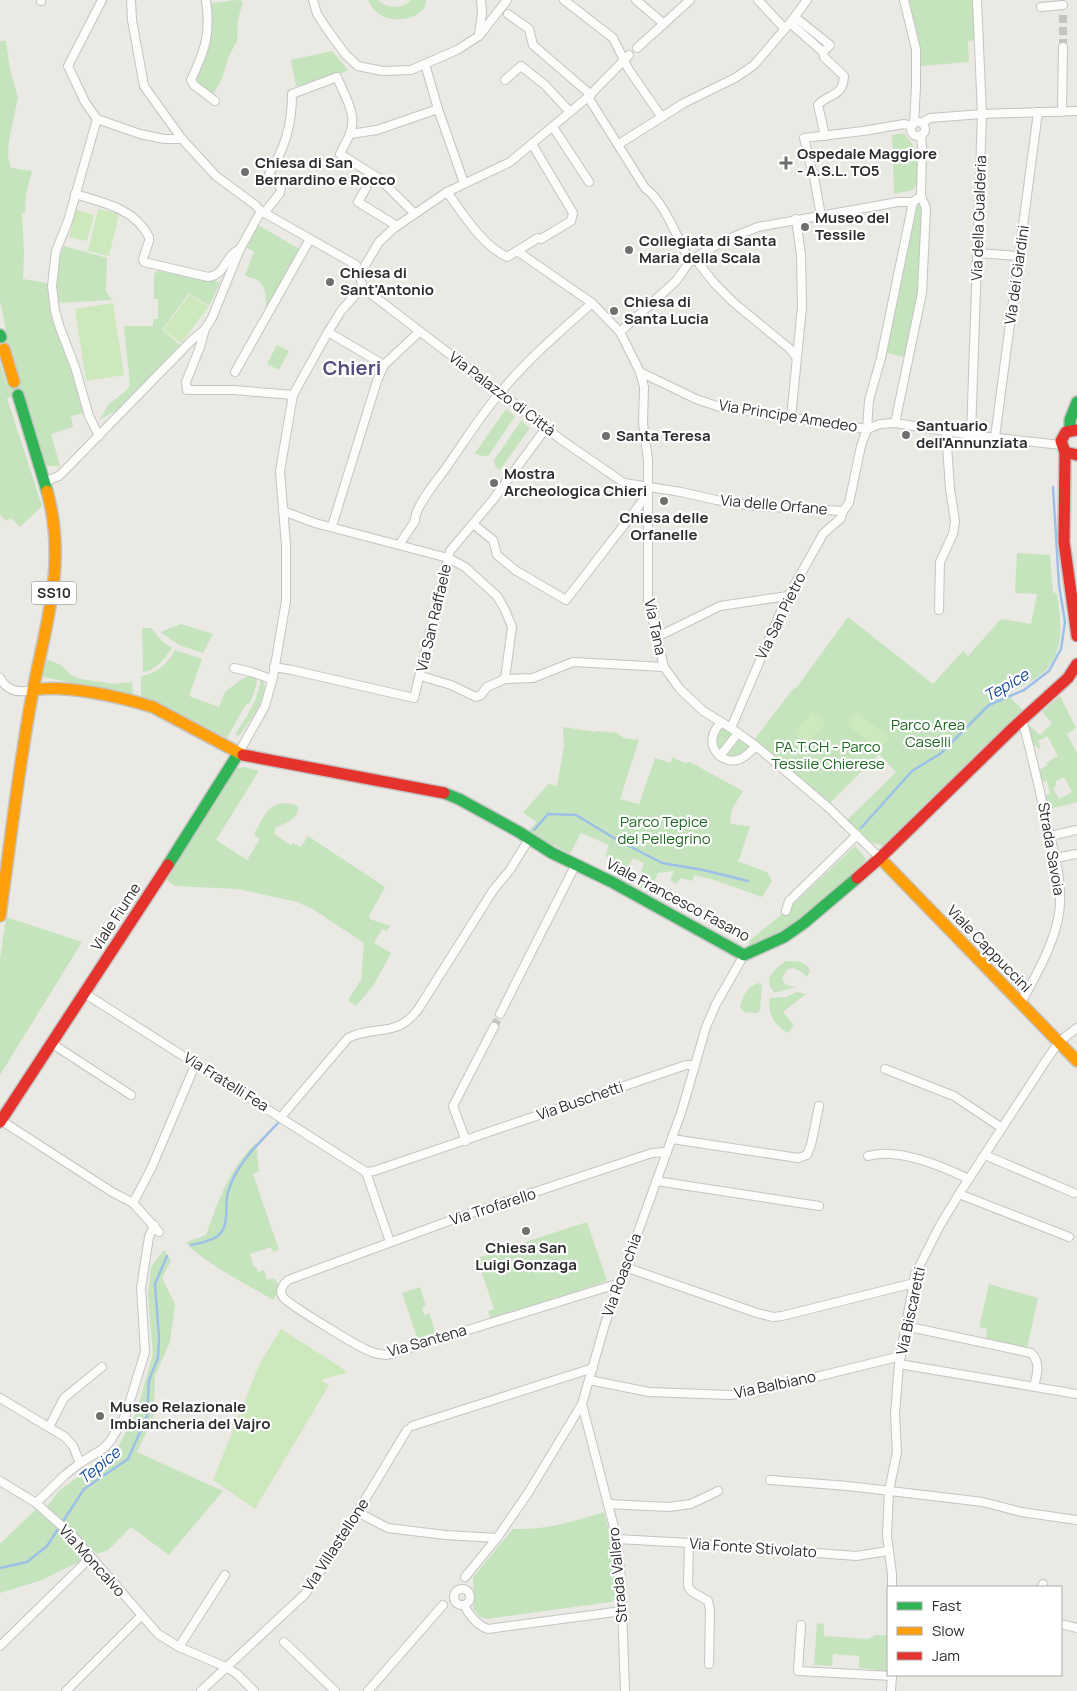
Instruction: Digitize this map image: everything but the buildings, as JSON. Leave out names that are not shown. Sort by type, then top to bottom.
[{"type":"street","points":[[102,0],[68,66],[85,102],[97,119],[140,134],[164,139],[182,139]]},
{"type":"street","points":[[131,0],[132,20],[144,86],[182,139],[216,176],[263,212],[356,265],[362,287],[341,311],[293,395],[280,471],[286,601],[265,706],[238,754]]},
{"type":"street","points":[[206,0],[208,35],[205,50],[192,80],[194,85],[215,101]]},
{"type":"street","points":[[313,0],[317,14],[346,56],[358,66],[382,71],[411,70],[457,50],[479,36],[507,0]]},
{"type":"street","points":[[479,36],[482,13],[481,0]]},
{"type":"street","points":[[564,0],[614,38],[661,116]]},
{"type":"street","points":[[636,0],[664,24]]},
{"type":"street","points":[[637,48],[690,0]]},
{"type":"street","points":[[758,0],[790,23],[824,54],[844,76],[844,84],[840,90],[818,105],[825,136]]},
{"type":"street","points":[[620,144],[684,102],[735,78],[754,65],[807,0]]},
{"type":"street","points":[[895,423],[922,293],[926,208],[921,196],[921,135],[913,134],[916,124],[916,49],[904,0]]},
{"type":"street","name":"Via della Gualderia","points":[[971,435],[982,114],[977,0]]},
{"type":"street","points":[[1041,7],[1063,5]]},
{"type":"street","points":[[508,14],[529,29],[533,45],[589,96],[620,144],[645,188],[652,193],[660,205],[690,261]]},
{"type":"street","points":[[1062,112],[1063,47]]},
{"type":"street","points":[[360,274],[379,242],[397,226],[447,192],[510,162],[589,96],[627,58]]},
{"type":"street","points":[[425,64],[438,110],[464,183]]},
{"type":"street","points":[[505,80],[521,66],[545,85],[570,112]]},
{"type":"street","points":[[44,482],[59,476],[66,470],[204,329],[212,318],[240,249],[263,212],[280,193],[281,188],[269,174],[287,138],[292,116],[292,94],[338,77],[351,111],[353,124],[340,154],[374,177],[414,213]]},
{"type":"street","points":[[350,134],[377,130],[438,110]]},
{"type":"street","points":[[821,216],[804,138],[916,124],[930,118],[982,114],[1077,111]]},
{"type":"street","name":"Via dei Giardini","points":[[996,437],[1038,112]]},
{"type":"street","points":[[97,119],[68,221],[56,251],[52,286],[55,311],[75,367],[88,416],[99,436]]},
{"type":"street","points":[[553,127],[589,182]]},
{"type":"street","points":[[447,192],[489,245],[507,257],[538,238],[541,239],[571,221],[573,214],[532,144]]},
{"type":"street","points":[[366,188],[358,202],[397,226]]},
{"type":"street","points":[[75,194],[125,210],[132,216],[149,237],[150,241],[143,258],[144,262],[215,277],[219,274],[231,254],[240,249]]},
{"type":"street","points":[[620,332],[676,282],[690,261],[722,241],[749,230],[898,202],[913,202],[921,196]]},
{"type":"street","name":"Via delle Orfane","points":[[648,491],[755,506],[843,511],[849,503],[859,452],[867,429],[869,400],[883,352],[913,202]]},
{"type":"street","points":[[791,418],[802,307],[801,255],[796,220]]},
{"type":"street","points":[[235,372],[310,239]]},
{"type":"street","name":"Via Tana","points":[[517,251],[592,303],[620,332],[640,372],[644,387],[644,423],[648,460],[648,601],[664,667],[680,689],[703,711],[738,733],[829,808],[880,858]]},
{"type":"street","points":[[978,252],[1019,256]]},
{"type":"street","points":[[690,261],[697,261],[723,293],[790,349],[796,357]]},
{"type":"street","name":"Via Palazzo di Città","points":[[362,287],[586,458],[624,483],[648,491]]},
{"type":"street","points":[[399,545],[414,521],[414,516],[423,501],[472,428],[500,393],[538,353],[592,303]]},
{"type":"street","points":[[204,329],[200,347],[186,382],[187,390],[221,392],[234,390],[293,395]]},
{"type":"street","points":[[328,332],[384,365]]},
{"type":"street","points":[[332,526],[377,381],[384,365],[419,332]]},
{"type":"street","points":[[2,340],[14,382]]},
{"type":"street","name":"Via Principe Amedeo","points":[[640,372],[696,399],[720,407],[867,429],[880,424],[895,423],[996,437],[1070,452]]},
{"type":"street","name":"SS10","points":[[0,913],[33,690],[54,591],[56,564],[54,525],[44,482],[18,395]]},
{"type":"street","points":[[1077,402],[1070,420],[1074,430],[1064,434],[1070,452],[1065,486],[1064,542],[1077,636]]},
{"type":"street","name":"Via San Raffaele","points":[[274,668],[292,670],[414,698],[421,676],[449,554],[546,428]]},
{"type":"street","points":[[939,610],[940,562],[954,534],[955,521],[950,489],[946,431]]},
{"type":"street","points":[[473,524],[493,540],[497,555],[509,565],[566,600],[648,491]]},
{"type":"street","points":[[283,511],[315,523],[399,545],[449,554],[497,596],[505,610],[512,628],[506,679]]},
{"type":"street","name":"Via San Pietro","points":[[731,728],[788,596],[824,534],[841,518],[843,511]]},
{"type":"street","points":[[657,637],[720,606],[788,596]]},
{"type":"street","points":[[421,676],[450,685],[476,697],[481,695],[487,687],[506,679],[534,678],[573,662],[664,667]]},
{"type":"street","name":"Viale Francesco Fasano","points":[[33,690],[62,688],[137,702],[153,707],[238,754],[286,765],[440,791],[459,798],[552,853],[576,864],[744,955],[784,937],[804,923],[880,858],[1022,719],[1068,678],[1077,664]]},
{"type":"street","points":[[234,668],[268,678]]},
{"type":"street","points":[[0,678],[9,689],[22,692],[33,690]]},
{"type":"street","name":"Strada Savoia","points":[[1021,1003],[1050,945],[1058,920],[1060,901],[1060,887],[1055,858],[1022,719]]},
{"type":"street","points":[[721,722],[712,736],[714,750],[720,756],[727,760],[739,760],[753,750]]},
{"type":"street","points":[[720,756],[738,733]]},
{"type":"street","name":"Viale Fiume","points":[[1,1118],[12,1105],[16,1095],[158,881],[238,754]]},
{"type":"street","points":[[1050,836],[1077,830]]},
{"type":"street","points":[[786,912],[789,901],[857,835]]},
{"type":"street","points":[[281,1117],[348,1038],[408,1022],[419,1008],[494,889],[510,870],[529,839]]},
{"type":"street","points":[[1055,858],[1077,854]]},
{"type":"street","name":"Viale Cappuccini","points":[[880,858],[1077,1061]]},
{"type":"street","points":[[500,1014],[576,864]]},
{"type":"street","name":"Via Roaschia","points":[[460,1591],[465,1577],[497,1538],[528,1494],[582,1404],[605,1324],[672,1139],[712,1013],[744,955]]},
{"type":"street","name":"Via Fratelli Fea","points":[[84,992],[366,1172]]},
{"type":"street","points":[[466,1141],[454,1106],[494,1027]]},
{"type":"street","name":"Via Biscaretti","points":[[892,1586],[887,1536],[888,1491],[898,1452],[895,1414],[900,1360],[905,1326],[919,1264],[959,1194],[1059,1042],[1077,1028]]},
{"type":"street","points":[[51,1043],[131,1095]]},
{"type":"street","points":[[133,1203],[151,1168],[196,1063]]},
{"type":"street","name":"Via Buschetti","points":[[366,1172],[466,1141],[686,1065],[695,1065]]},
{"type":"street","points":[[885,1069],[954,1096],[1002,1128]]},
{"type":"street","points":[[672,1139],[798,1158],[806,1155],[811,1145],[819,1106]]},
{"type":"street","points":[[1,1118],[112,1192],[133,1203],[156,1228],[149,1237],[141,1288],[145,1352],[126,1414],[111,1440],[104,1448],[65,1475],[38,1505]]},
{"type":"street","name":"Via Trofarello","points":[[390,1242],[652,1153],[667,1152]]},
{"type":"street","points":[[868,1156],[878,1153],[903,1155],[969,1179]]},
{"type":"street","points":[[985,1155],[1074,1193]]},
{"type":"street","points":[[366,1172],[390,1242]]},
{"type":"street","points":[[656,1181],[819,1206]]},
{"type":"street","points":[[959,1194],[1069,1237]]},
{"type":"street","name":"Via Santena","points":[[390,1242],[288,1280],[282,1287],[282,1296],[290,1303],[370,1352],[387,1355],[620,1283]]},
{"type":"street","points":[[625,1267],[757,1313],[773,1316],[782,1316],[914,1283]]},
{"type":"street","points":[[905,1326],[1031,1354],[1036,1358],[1037,1364],[1034,1386]]},
{"type":"street","points":[[900,1360],[1077,1394]]},
{"type":"street","name":"Via Balbiano","points":[[589,1380],[644,1392],[730,1395],[751,1393],[900,1360]]},
{"type":"street","points":[[49,1427],[64,1398],[102,1367]]},
{"type":"street","name":"Via Villastellone","points":[[201,1691],[305,1594],[331,1556],[410,1428],[593,1368]]},
{"type":"street","points":[[0,1398],[65,1437],[72,1446],[80,1463]]},
{"type":"street","name":"Strada Vallero","points":[[582,1404],[617,1539],[621,1579],[625,1691]]},
{"type":"street","points":[[770,1480],[983,1502],[1021,1512],[1077,1520]]},
{"type":"street","name":"Via Moncalvo","points":[[0,1482],[38,1505],[73,1536],[158,1634],[179,1647],[226,1667],[237,1674],[254,1691]]},
{"type":"street","points":[[608,1504],[668,1508],[691,1504],[718,1491]]},
{"type":"street","points":[[357,1512],[388,1528],[445,1535],[497,1538]]},
{"type":"street","name":"Via Fonte Stivolato","points":[[617,1539],[856,1556],[888,1551]]},
{"type":"street","points":[[689,1543],[688,1586],[691,1591],[708,1602],[710,1610],[708,1664]]},
{"type":"street","points":[[0,1646],[90,1557]]},
{"type":"street","points":[[179,1647],[226,1574]]},
{"type":"street","points":[[460,1591],[454,1598],[484,1628],[494,1629],[622,1611]]},
{"type":"street","points":[[443,1605],[468,1602],[470,1597],[460,1591]]},
{"type":"street","points":[[368,1691],[443,1605],[460,1591]]},
{"type":"street","points":[[66,1691],[141,1616]]},
{"type":"street","points":[[1062,1624],[1077,1628]]},
{"type":"street","points":[[801,1625],[798,1671],[887,1675]]},
{"type":"street","points":[[284,1642],[335,1691]]},
{"type":"street","points":[[891,1691],[892,1676]]},
{"type":"green space","points":[[234,0],[243,1],[238,20],[237,41],[229,56],[221,81],[212,96],[193,80],[209,47],[208,4]]},
{"type":"green space","points":[[368,0],[378,0],[386,5],[395,7],[404,5],[411,0],[426,0],[422,11],[412,17],[393,19],[378,13],[373,9]]},
{"type":"green space","points":[[908,0],[973,0],[976,40],[968,41],[969,62],[921,66],[920,47]]},
{"type":"green space","points":[[0,41],[6,41],[10,70],[18,97],[9,141],[8,156],[11,168],[32,171],[26,195],[25,213],[22,213],[23,279],[47,283],[52,320],[69,360],[84,413],[71,416],[73,427],[51,434],[60,466],[49,466],[45,464],[24,394],[7,398],[42,506],[20,527],[11,518],[6,521],[0,515],[0,363],[7,385],[20,381],[11,348],[0,351],[0,339],[7,336],[0,300]]},
{"type":"green space","points":[[332,51],[348,70],[337,76],[296,86],[291,60]]},
{"type":"green space","points":[[904,133],[917,151],[917,184],[913,190],[894,194],[892,135]]},
{"type":"green space","points":[[921,196],[926,208],[924,274],[908,358],[883,352],[913,202]]},
{"type":"green space","points":[[98,209],[119,214],[109,256],[88,251]]},
{"type":"green space","points":[[76,210],[94,215],[87,241],[69,237]]},
{"type":"green space","points":[[258,225],[303,251],[265,312],[266,295],[261,283],[245,275],[254,252],[247,248]]},
{"type":"green space","points":[[64,246],[107,258],[106,291],[112,300],[57,303],[57,263]]},
{"type":"green space","points":[[159,269],[211,279],[220,283],[209,306],[189,293],[162,330],[180,345],[119,409],[99,420],[109,404],[126,391],[130,385],[124,326],[153,326],[153,319],[158,319],[158,299],[154,299],[154,274]]},
{"type":"green space","points":[[190,294],[208,307],[181,343],[163,330]]},
{"type":"green space","points":[[113,303],[124,375],[86,381],[75,309]]},
{"type":"green space","points":[[277,345],[289,351],[279,370],[267,364]]},
{"type":"green space","points":[[506,409],[515,416],[489,455],[482,456],[475,453]]},
{"type":"green space","points":[[521,421],[530,428],[500,470],[496,468],[494,460]]},
{"type":"green space","name":"Parco Area Caselli","points":[[1017,553],[1050,555],[1053,592],[1057,594],[1060,613],[1059,642],[1053,660],[1039,676],[1007,694],[1023,710],[884,846],[867,841],[847,820],[896,772],[879,754],[830,803],[754,740],[793,689],[797,687],[848,617],[933,684],[963,651],[968,656],[1001,619],[1031,624],[1037,594],[1015,593]]},
{"type":"green space","points":[[181,624],[213,634],[203,653],[179,645],[160,632]]},
{"type":"green space","points":[[142,628],[151,628],[162,641],[172,648],[156,667],[143,672]]},
{"type":"green space","points":[[175,650],[202,659],[189,696],[219,707],[225,692],[250,675],[257,677],[256,687],[250,703],[246,704],[227,738],[155,701],[141,697],[141,676],[161,668]]},
{"type":"green space","points":[[46,659],[61,665],[71,675],[81,679],[114,684],[132,682],[133,695],[43,677]]},
{"type":"green space","points":[[261,679],[264,684],[262,699],[239,736],[235,734],[251,708]]},
{"type":"green space","points":[[1060,696],[1076,728],[1067,734],[1077,753],[1077,802],[1046,810],[1043,796],[1050,794],[1047,781],[1040,782],[1039,770],[1058,756],[1047,736],[1038,741],[1041,747],[1038,749],[1036,745],[1033,747],[1027,726],[1029,725],[1040,735],[1052,723],[1042,712]],"holes":[[[1064,777],[1072,792],[1059,799],[1053,788],[1057,785],[1055,782]]]},
{"type":"green space","points":[[812,711],[826,722],[807,745],[794,734]]},
{"type":"green space","points":[[856,712],[890,738],[880,751],[847,725]]},
{"type":"green space","points":[[721,722],[755,746],[739,759],[720,756],[713,736]]},
{"type":"green space","name":"Parco Tepice del Pellegrino","points":[[563,727],[617,733],[624,738],[639,740],[620,799],[639,804],[655,758],[671,763],[672,757],[685,763],[690,762],[743,791],[732,809],[730,824],[750,826],[739,860],[737,861],[767,872],[772,881],[762,897],[695,875],[692,881],[681,878],[676,884],[670,880],[674,871],[658,873],[649,893],[636,885],[644,863],[633,858],[628,867],[605,856],[609,845],[581,833],[570,854],[528,831],[537,822],[523,813],[548,784],[557,786],[564,745]]},
{"type":"green space","points":[[245,767],[259,771],[216,840],[247,860],[260,839],[254,835],[265,814],[275,805],[282,803],[298,806],[294,817],[276,827],[274,834],[291,845],[293,843],[301,847],[308,836],[385,887],[369,916],[370,919],[390,926],[387,931],[382,929],[374,943],[391,953],[373,986],[356,1006],[348,1000],[361,980],[364,943],[358,939],[314,910],[297,902],[238,889],[175,886],[165,879],[236,768]]},
{"type":"green space","points":[[855,846],[866,859],[861,866],[806,917],[758,946],[747,947],[751,939],[786,911]]},
{"type":"green space","points":[[6,917],[82,942],[0,1075],[0,959]]},
{"type":"green space","points":[[786,961],[803,963],[810,971],[807,977],[793,968],[787,970],[782,978],[784,983],[796,987],[774,992],[769,982],[771,974]]},
{"type":"green space","points":[[759,983],[762,985],[760,1011],[757,1013],[744,1012],[740,1007],[742,999],[752,986]]},
{"type":"green space","points":[[797,992],[806,994],[783,1012],[794,1025],[788,1033],[775,1023],[769,1004],[770,998],[786,997]]},
{"type":"green space","points":[[256,1143],[259,1171],[253,1174],[279,1250],[273,1252],[271,1247],[250,1254],[254,1267],[256,1267],[258,1272],[264,1270],[267,1280],[274,1278],[278,1284],[273,1300],[202,1257],[186,1242],[206,1235],[231,1174]]},
{"type":"green space","points":[[587,1222],[607,1281],[491,1320],[488,1311],[494,1309],[477,1258]]},
{"type":"green space","points":[[164,1250],[171,1261],[162,1278],[175,1304],[170,1342],[155,1376],[154,1416],[137,1452],[223,1491],[169,1555],[131,1527],[108,1550],[97,1554],[76,1535],[71,1542],[85,1559],[42,1580],[0,1593],[0,1544],[36,1509],[42,1513],[59,1491],[118,1447],[136,1413],[153,1354],[148,1296],[151,1267]]},
{"type":"green space","points":[[989,1284],[1038,1298],[1027,1348],[986,1338],[987,1329],[979,1327]]},
{"type":"green space","points":[[420,1287],[426,1306],[422,1308],[424,1315],[429,1313],[436,1334],[418,1340],[402,1293]]},
{"type":"green space","points":[[281,1329],[348,1372],[321,1380],[329,1385],[255,1509],[213,1480],[259,1365]]},
{"type":"green space","points":[[604,1512],[612,1542],[615,1599],[611,1602],[487,1619],[480,1617],[473,1608],[473,1577],[513,1529],[548,1527]]},
{"type":"green space","points":[[817,1623],[824,1624],[824,1636],[868,1639],[875,1635],[887,1635],[886,1671],[859,1668],[859,1656],[833,1654],[832,1666],[814,1665]]},
{"type":"waterway","name":"Tepice","points":[[861,828],[912,771],[940,754],[989,705],[1024,690],[1049,671],[1061,649],[1065,622],[1059,585],[1053,487]]},
{"type":"waterway","name":"Tepice","points":[[534,830],[548,814],[576,815],[614,838],[662,863],[703,870],[748,881]]},
{"type":"waterway","name":"Tepice","points":[[191,1245],[210,1240],[220,1234],[226,1219],[228,1192],[236,1172],[248,1155],[278,1123]]},
{"type":"waterway","name":"Tepice","points":[[0,1568],[27,1562],[47,1546],[84,1489],[128,1459],[147,1416],[149,1380],[158,1358],[159,1337],[155,1284],[167,1256]]},
{"type":"tunnel","points":[[1063,11],[1063,47]]},
{"type":"tunnel","points":[[366,188],[374,178]]},
{"type":"tunnel","points":[[494,1027],[500,1014]]},
{"type":"traffic: fast","points":[[18,395],[47,491]]},
{"type":"traffic: fast","points":[[1070,430],[1070,420],[1077,402]]},
{"type":"traffic: fast","points":[[168,865],[238,754]]},
{"type":"traffic: fast","points":[[444,793],[459,799],[519,832],[552,853],[612,882],[744,955],[784,937],[804,923],[857,878]]},
{"type":"traffic: slow","points":[[4,349],[14,382]]},
{"type":"traffic: slow","points":[[0,916],[22,755],[52,597],[55,571],[53,519],[47,491]]},
{"type":"traffic: slow","points":[[33,690],[77,690],[125,699],[153,707],[243,755]]},
{"type":"traffic: slow","points":[[880,858],[1077,1061]]},
{"type":"traffic: jam","points":[[1077,430],[1066,432],[1061,441],[1065,452],[1077,455]]},
{"type":"traffic: jam","points":[[1065,452],[1064,542],[1077,636]]},
{"type":"traffic: jam","points":[[857,878],[880,858],[1014,727],[1068,678],[1077,664]]},
{"type":"traffic: jam","points":[[243,755],[444,793]]},
{"type":"traffic: jam","points":[[0,1122],[168,865]]},
{"type":"place","name":"Ospedale Maggiore - A.S.L. TO5","points":[[786,163]]},
{"type":"place","name":"Chiesa di San Bernardino e Rocco","points":[[245,172]]},
{"type":"place","name":"Museo del Tessile","points":[[805,227]]},
{"type":"place","name":"Collegiata di Santa Maria della Scala","points":[[629,250]]},
{"type":"place","name":"Chiesa di Sant'Antonio","points":[[330,282]]},
{"type":"place","name":"Chiesa di Santa Lucia","points":[[614,311]]},
{"type":"place","name":"Santuario dell'Annunziata","points":[[906,435]]},
{"type":"place","name":"Santa Teresa","points":[[606,436]]},
{"type":"place","name":"Mostra Archeologica Chieri","points":[[494,483]]},
{"type":"place","name":"Chiesa delle Orfanelle","points":[[664,501]]},
{"type":"place","name":"Chiesa San Luigi Gonzaga","points":[[526,1231]]},
{"type":"place","name":"Museo Relazionale Imbiancheria del Vajro","points":[[100,1416]]},
{"type":"district","name":"Chieri","points":[[352,368]]},
{"type":"park label","name":"PA.T.CH - Parco Tessile Chierese","points":[[828,756]]}]
